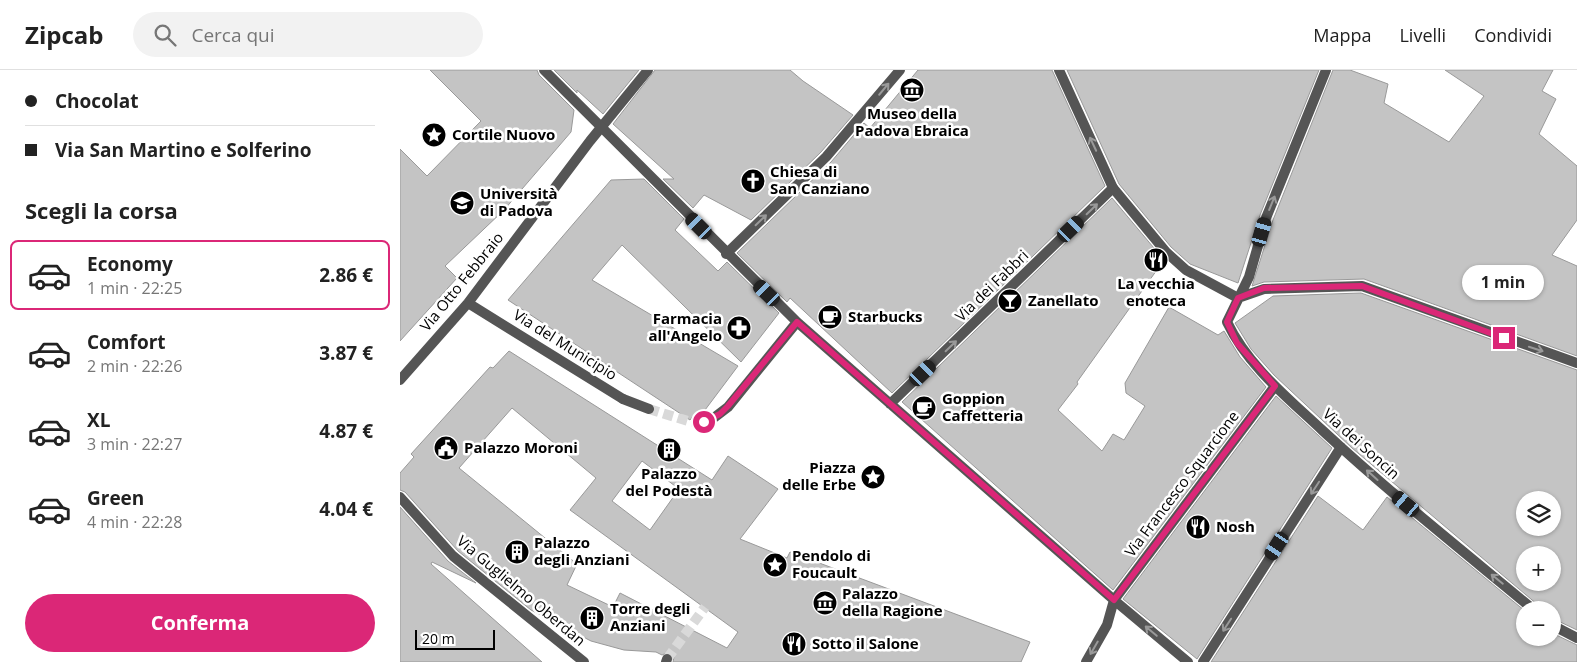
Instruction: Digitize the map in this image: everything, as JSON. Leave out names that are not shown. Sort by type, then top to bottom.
[{"type":"street","points":[[544,70],[726,254],[797,322],[1114,600],[1188,662]]},
{"type":"street","name":"Via Otto Febbraio","points":[[400,380],[468,303],[590,142],[648,70]]},
{"type":"street","points":[[726,254],[826,157],[900,70]]},
{"type":"street","points":[[1059,70],[1114,188],[1166,252],[1186,270],[1238,298],[1264,288],[1362,286],[1577,363]]},
{"type":"street","points":[[1238,298],[1249,277],[1266,218],[1326,70]]},
{"type":"street","name":"Via dei Fabbri","points":[[890,404],[1114,188]]},
{"type":"street","name":"Via dei Soncin","points":[[1238,298],[1227,322],[1237,343],[1275,386],[1341,448],[1523,601]]},
{"type":"street","name":"Via del Municipio","points":[[468,303],[623,399],[649,409]]},
{"type":"street","points":[[697,422],[711,420],[724,410],[797,322]]},
{"type":"street","name":"Via Francesco Squarcione","points":[[1114,600],[1275,386]]},
{"type":"street","points":[[1203,662],[1341,448]]},
{"type":"street","name":"Via Guglielmo Oberdan","points":[[400,498],[453,556],[584,662]]},
{"type":"street","points":[[1086,662],[1107,624],[1114,600]]},
{"type":"street","points":[[1561,630],[1577,638]]},
{"type":"building","name":"Università di Padova","points":[[430,70],[537,70],[539,75],[574,110],[571,132],[504,210],[445,266],[457,278],[400,341],[400,149],[427,176],[481,121]]},
{"type":"building","points":[[554,70],[639,70],[603,114],[577,90],[577,93]]},
{"type":"building","points":[[655,70],[790,70],[853,115],[821,152],[751,220],[704,195],[693,208],[663,179],[674,179],[613,124]]},
{"type":"building","points":[[918,70],[1052,70],[1105,186],[892,393],[790,298],[787,302],[737,253],[831,162],[864,123],[870,128]]},
{"type":"building","points":[[1067,70],[1319,70],[1260,215],[1238,283],[1190,264],[1171,247],[1119,184]]},
{"type":"building","points":[[1333,70],[1350,70],[1388,84],[1384,103],[1449,142],[1484,96],[1445,70],[1553,70],[1542,91],[1556,99],[1539,134],[1577,166],[1577,220],[1552,255],[1577,266],[1577,356],[1364,279],[1264,282],[1252,286],[1273,220]]},
{"type":"building","points":[[644,179],[684,219],[675,230],[718,271],[727,262],[779,313],[741,362],[622,245],[592,280],[738,366],[702,414],[693,416],[690,420],[508,300],[611,180]]},
{"type":"building","points":[[1112,198],[1164,260],[1058,410],[1102,451],[1113,434],[1124,440],[1145,406],[1126,393],[1125,383],[1169,307],[1218,335],[1224,331],[1240,357],[1266,387],[1113,590],[902,402]]},
{"type":"building","points":[[1361,293],[1577,370],[1577,630],[1561,622],[1561,601],[1533,601],[1521,591],[1561,591],[1561,546],[1516,546],[1516,586],[1352,448],[1274,375],[1251,349],[1235,323],[1273,296]]},
{"type":"building","points":[[509,351],[712,480],[728,456],[778,489],[740,539],[787,558],[790,552],[1030,642],[1021,662],[673,662],[674,657],[669,652],[662,655],[656,652],[624,650],[591,641],[531,610],[458,551],[405,492],[400,490],[400,473],[414,457],[411,454],[490,367],[493,368]],"holes":[[[512,408],[596,478],[570,510],[738,632],[727,648],[620,593],[613,607],[567,585],[577,564],[459,468]],[[642,461],[679,489],[650,530],[612,501]]]},
{"type":"building","points":[[1276,396],[1332,448],[1197,659],[1123,599]]},
{"type":"building","points":[[1318,496],[1363,530],[1387,497],[1516,604],[1516,646],[1561,646],[1561,637],[1577,645],[1577,662],[1211,662]]},
{"type":"building","points":[[400,507],[448,561],[476,583],[432,562],[431,564],[542,662],[400,662]]},
{"type":"tunnel","points":[[649,409],[697,422]]},
{"type":"tunnel","points":[[667,659],[705,607]]},
{"type":"place","name":"Museo della Padova Ebraica","points":[[912,90]]},
{"type":"place","name":"Cortile Nuovo","points":[[434,135]]},
{"type":"place","name":"Chiesa di San Canziano","points":[[753,181]]},
{"type":"place","name":"Università di Padova","points":[[462,203]]},
{"type":"place","name":"La vecchia enoteca","points":[[1156,260]]},
{"type":"place","name":"Zanellato","points":[[1010,301]]},
{"type":"place","name":"Starbucks","points":[[830,317]]},
{"type":"place","name":"Farmacia all'Angelo","points":[[739,328]]},
{"type":"place","name":"Goppion Caffetteria","points":[[924,408]]},
{"type":"place","name":"Palazzo Moroni","points":[[446,448]]},
{"type":"place","name":"Palazzo del Podestà","points":[[669,450]]},
{"type":"place","name":"Piazza delle Erbe","points":[[873,477]]},
{"type":"place","name":"Nosh","points":[[1198,527]]},
{"type":"place","name":"Palazzo degli Anziani","points":[[517,552]]},
{"type":"place","name":"Pendolo di Foucault","points":[[775,565]]},
{"type":"place","name":"Palazzo della Ragione","points":[[825,603]]},
{"type":"place","name":"Torre degli Anziani","points":[[592,618]]},
{"type":"place","name":"Sotto il Salone","points":[[794,644]]},
{"type":"route","points":[[704,422],[711,420],[728,406],[797,322],[1114,600],[1275,386],[1237,343],[1227,322],[1238,298],[1264,288],[1362,286],[1504,338]]}]
